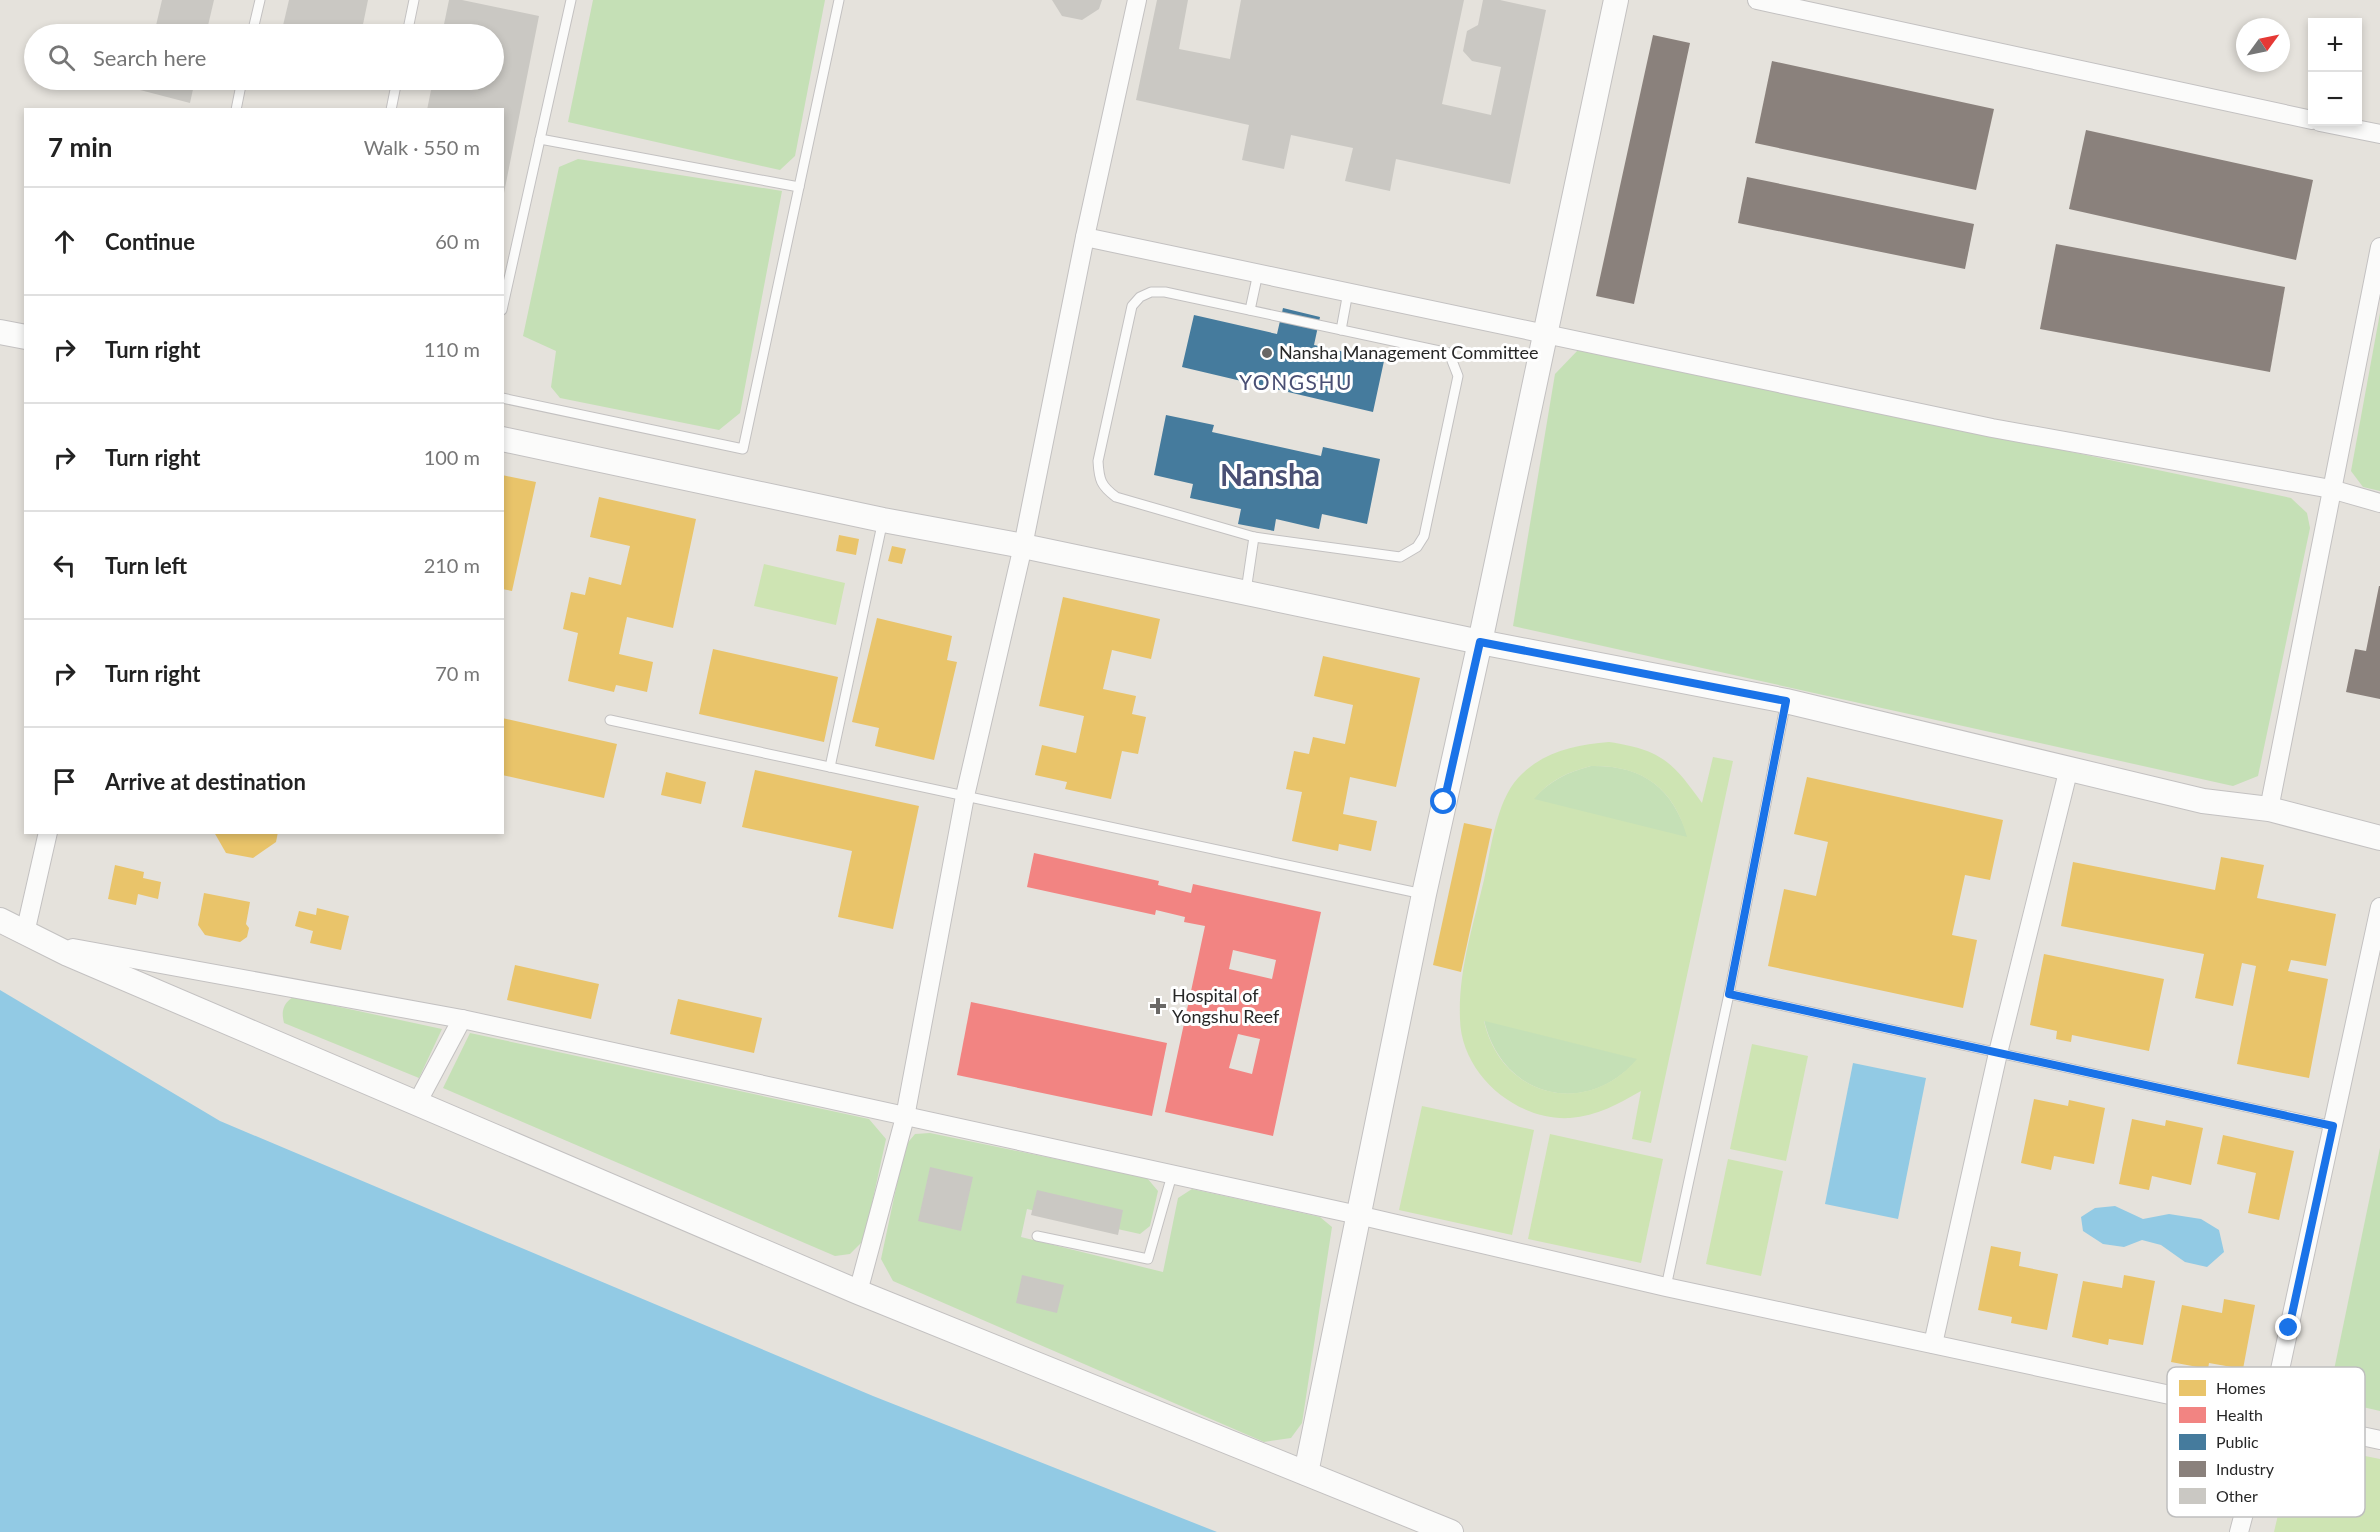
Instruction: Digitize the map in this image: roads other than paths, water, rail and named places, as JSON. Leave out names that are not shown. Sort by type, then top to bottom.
[{"type":"street","points":[[858,1292],[905,1117],[965,796],[1023,546],[1085,237],[1137,0]]},
{"type":"street","points":[[1306,1473],[1424,894],[1480,642],[1616,0]]},
{"type":"street","points":[[1757,0],[2308,119]]},
{"type":"street","points":[[2340,126],[2380,134]]},
{"type":"street","points":[[1085,237],[1992,428],[2331,489],[2380,503]]},
{"type":"street","points":[[2269,809],[2380,247]]},
{"type":"street","points":[[0,332],[24,337]]},
{"type":"street","points":[[504,439],[883,520],[1246,591],[1480,642],[1786,701],[2203,801],[2269,809],[2380,838]]},
{"type":"street","points":[[1933,1344],[1998,1053],[2069,768]]},
{"type":"street","points":[[25,933],[48,834]]},
{"type":"street","points":[[2281,1367],[2380,907]]},
{"type":"street","points":[[0,920],[47,944],[858,1292],[1451,1532]]},
{"type":"street","points":[[47,944],[462,1019],[1358,1215],[1666,1287],[2167,1394]]},
{"type":"street","points":[[417,1103],[462,1019]]},
{"type":"street","points":[[2365,1437],[2380,1440]]},
{"type":"street","points":[[2239,1532],[2243,1517]]},
{"type":"lane","points":[[254,24],[260,0]]},
{"type":"lane","points":[[409,24],[414,0]]},
{"type":"lane","points":[[504,301],[571,0]]},
{"type":"lane","points":[[504,398],[743,449],[838,0]]},
{"type":"lane","points":[[236,108],[240,90]]},
{"type":"lane","points":[[391,108],[395,90]]},
{"type":"lane","points":[[540,139],[799,187]]},
{"type":"lane","points":[[1250,310],[1258,273]]},
{"type":"lane","points":[[1151,292],[1165,292],[1341,330],[1449,353],[1454,364],[1458,376],[1424,536],[1417,547],[1400,557],[1254,537],[1116,497],[1103,488],[1098,468],[1132,306],[1140,297],[1151,292]]},
{"type":"lane","points":[[1341,330],[1348,292]]},
{"type":"lane","points":[[830,767],[883,520]]},
{"type":"lane","points":[[1246,591],[1254,537]]},
{"type":"lane","points":[[1666,1287],[1729,994],[1786,701]]},
{"type":"lane","points":[[610,720],[1424,894]]},
{"type":"lane","points":[[1729,994],[2333,1126]]},
{"type":"lane","points":[[1037,1236],[1148,1259],[1173,1175]]},
{"type":"water","points":[[0,990],[220,1121],[873,1396],[1217,1532],[0,1532]]},
{"type":"water","points":[[1853,1063],[1926,1078],[1898,1219],[1825,1204]]},
{"type":"water","points":[[2115,1206],[2143,1219],[2169,1214],[2201,1219],[2219,1230],[2224,1252],[2207,1267],[2185,1262],[2161,1245],[2142,1240],[2124,1247],[2103,1244],[2083,1231],[2081,1217],[2095,1208]]},
{"type":"place","name":"Nansha Management Committee","points":[[1267,353]]},
{"type":"place","name":"Hospital of Yongshu Reef","points":[[1158,1006]]},
{"type":"district","name":"YONGSHU","points":[[1296,383]]},
{"type":"district","name":"Nansha","points":[[1270,476]]}]
